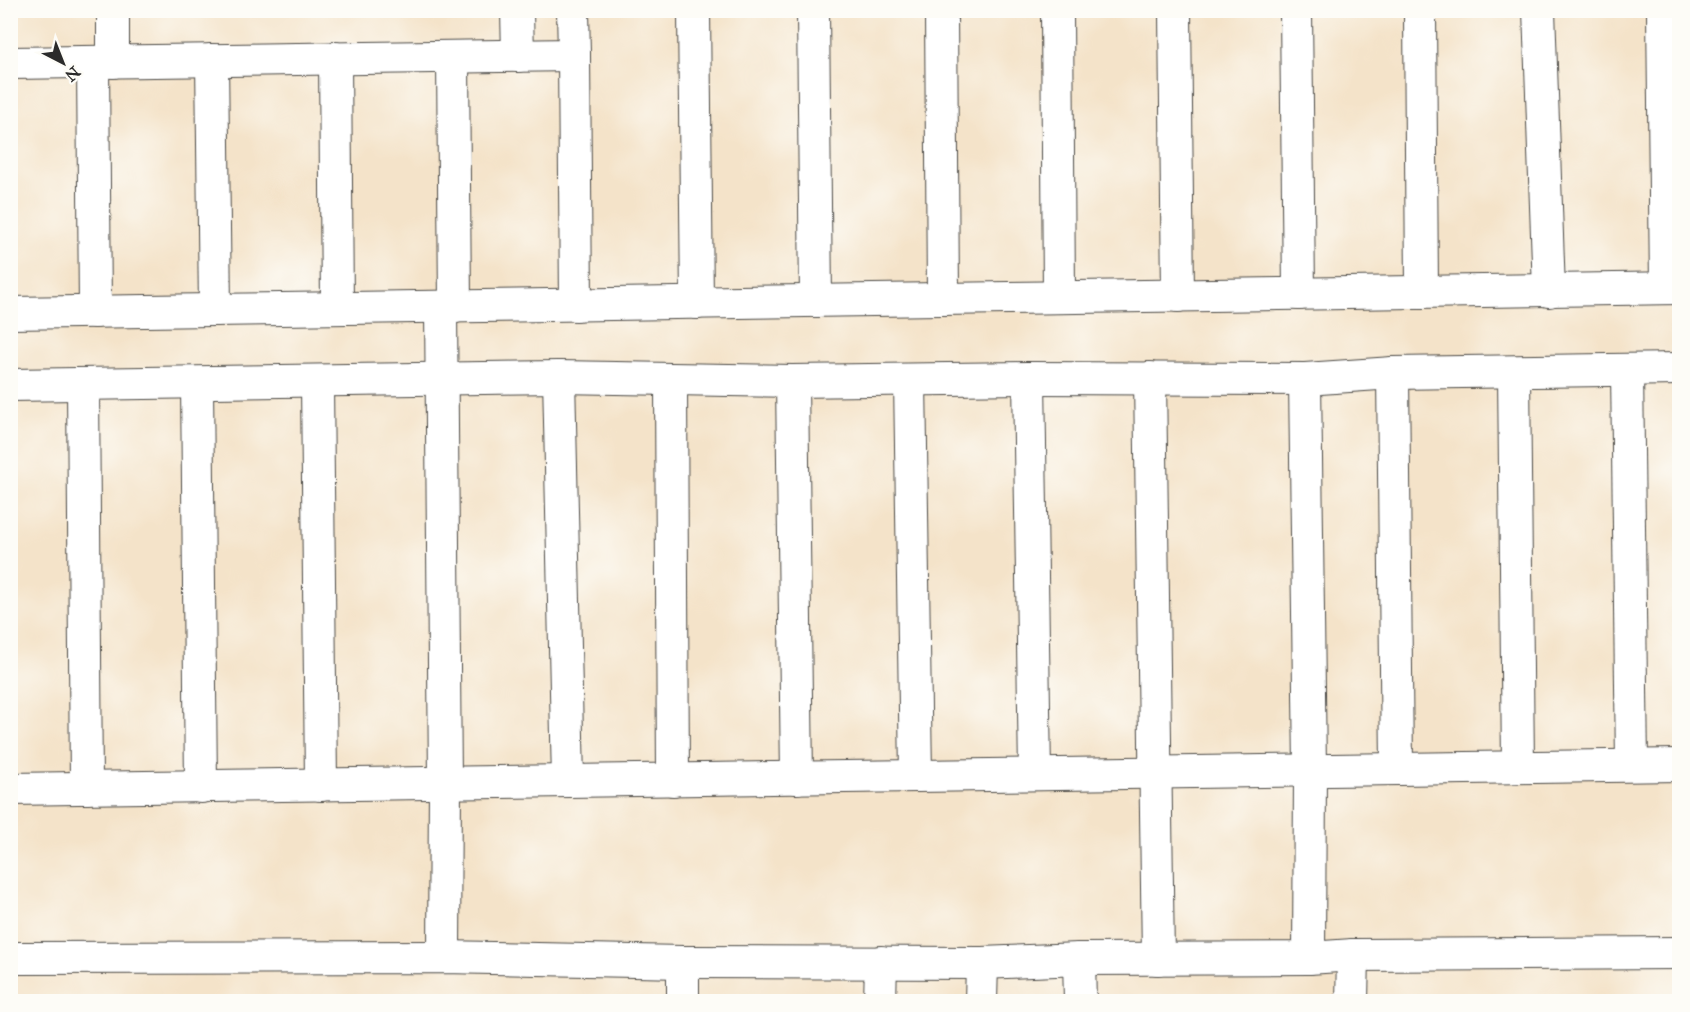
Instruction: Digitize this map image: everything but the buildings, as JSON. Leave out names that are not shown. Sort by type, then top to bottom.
[{"type":"street","points":[[95,312],[103,62],[113,10]]},
{"type":"street","points":[[517,10],[518,56]]},
{"type":"street","points":[[573,10],[576,305]]},
{"type":"street","points":[[694,10],[697,303]]},
{"type":"street","points":[[813,10],[816,301]]},
{"type":"street","points":[[941,10],[944,300]]},
{"type":"street","points":[[1057,10],[1059,297]]},
{"type":"street","points":[[1175,10],[1178,296]]},
{"type":"street","points":[[1296,10],[1299,294]]},
{"type":"street","points":[[1420,10],[1422,292]]},
{"type":"street","points":[[1539,10],[1549,291]]},
{"type":"street","points":[[10,313],[1673,288],[1663,10]]},
{"type":"street","points":[[10,63],[574,55]]},
{"type":"street","points":[[444,957],[445,783],[441,379],[448,307],[453,57]]},
{"type":"street","points":[[335,58],[337,308]]},
{"type":"street","points":[[212,60],[215,310]]},
{"type":"street","points":[[10,385],[559,377],[792,381],[1029,378],[1305,379],[1393,373],[1680,369]]},
{"type":"street","points":[[1627,370],[1632,765]]},
{"type":"street","points":[[1514,372],[1518,767]]},
{"type":"street","points":[[1393,373],[1396,769]]},
{"type":"street","points":[[559,377],[568,781]]},
{"type":"street","points":[[1029,378],[1035,774]]},
{"type":"street","points":[[1150,378],[1158,959]]},
{"type":"street","points":[[1305,379],[1310,770],[1309,957]]},
{"type":"street","points":[[671,380],[673,780]]},
{"type":"street","points":[[910,380],[916,776]]},
{"type":"street","points":[[317,381],[321,785]]},
{"type":"street","points":[[792,381],[796,778]]},
{"type":"street","points":[[197,383],[201,787]]},
{"type":"street","points":[[83,384],[86,788]]},
{"type":"street","points":[[10,789],[1680,765]]},
{"type":"street","points":[[10,958],[444,957],[683,962],[982,963],[1079,959],[1353,955],[1680,953]]},
{"type":"street","points":[[1352,1002],[1353,955]]},
{"type":"street","points":[[1079,959],[1080,1002]]},
{"type":"street","points":[[682,1002],[683,962]]},
{"type":"street","points":[[880,1002],[881,962]]},
{"type":"street","points":[[981,1002],[982,963]]}]
